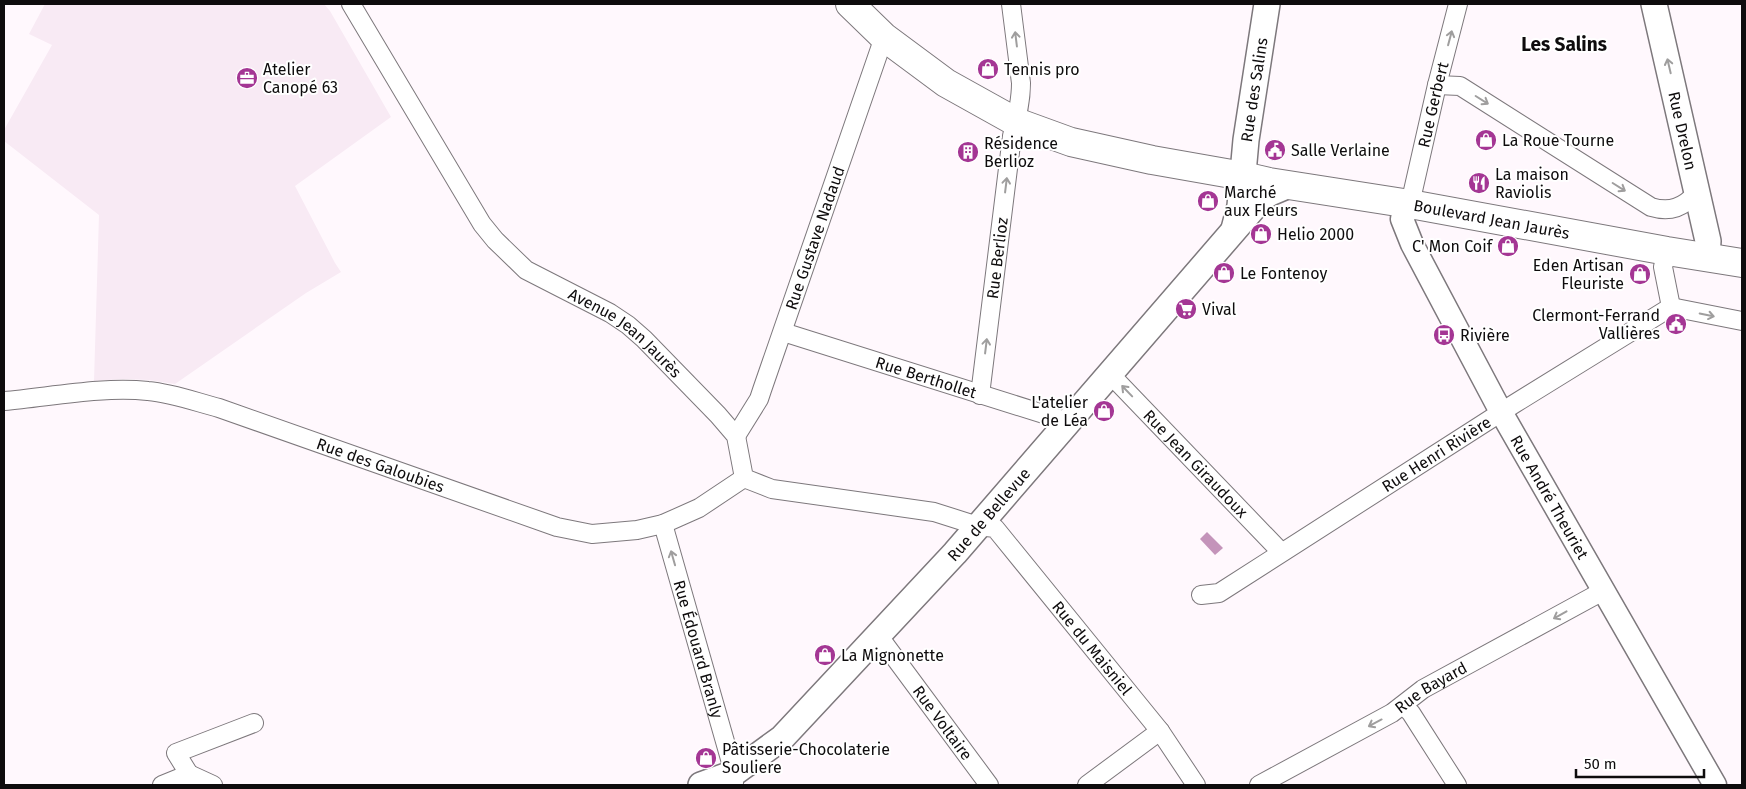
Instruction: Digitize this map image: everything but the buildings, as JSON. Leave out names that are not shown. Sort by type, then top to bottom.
[{"type":"main road","name":"Boulevard Jean Jaurès","points":[[850,4],[884,38],[946,83],[1016,122],[1071,142],[1152,160],[1269,182],[1380,201],[1410,204],[1742,263]]},
{"type":"main road","name":"Rue des Salins","points":[[1243,176],[1246,140],[1267,4]]},
{"type":"main road","name":"Rue Drelon","points":[[1654,4],[1708,241],[1707,257]]},
{"type":"main road","name":"Rue de Bellevue","points":[[1234,229],[1240,206],[1243,176]]},
{"type":"main road","name":"Rue de Bellevue","points":[[701,785],[734,779],[782,738],[978,526],[1262,198],[1289,185]]},
{"type":"street","name":"Avenue Jean Jaurès","points":[[352,4],[482,224],[494,240],[526,270],[610,313],[628,325],[670,365],[736,436]]},
{"type":"street","name":"Rue Berlioz","points":[[980,395],[1012,136],[1020,106],[1021,83],[1012,4]]},
{"type":"street","name":"Rue Gerbert","points":[[1410,204],[1437,85],[1458,4]]},
{"type":"street","name":"Rue Gustave Nadaud","points":[[736,436],[759,399],[884,38]]},
{"type":"street","points":[[1437,85],[1460,86],[1651,207],[1674,209],[1689,201],[1697,193]]},
{"type":"street","name":"Rue André Theuriet","points":[[1410,204],[1402,219],[1405,232],[1502,412],[1715,785]]},
{"type":"street","points":[[1667,251],[1664,267],[1671,308],[1742,321]]},
{"type":"street","name":"Rue Henri Rivière","points":[[1201,595],[1220,593],[1502,412],[1671,308]]},
{"type":"street","name":"Rue Berthollet","points":[[783,332],[1069,422]]},
{"type":"street","name":"Rue Jean Giraudoux","points":[[1110,374],[1282,552]]},
{"type":"street","name":"Rue des Galoubies","points":[[4,401],[114,390],[148,391],[168,394],[228,411],[557,527],[592,534],[637,530],[663,524],[699,508],[744,478]]},
{"type":"street","points":[[736,436],[744,478],[772,489],[934,512],[978,526]]},
{"type":"street","name":"Rue Édouard Branly","points":[[663,524],[734,779]]},
{"type":"street","name":"Rue du Maisniel","points":[[978,526],[995,528],[1160,731],[1196,785]]},
{"type":"street","name":"Rue Bayard","points":[[1259,785],[1392,713],[1423,689],[1603,591]]},
{"type":"street","name":"Rue Voltaire","points":[[878,635],[989,785]]},
{"type":"street","points":[[1403,705],[1411,713],[1457,785]]},
{"type":"street","points":[[213,785],[188,774],[176,753],[254,723]]},
{"type":"street","points":[[1087,785],[1160,731]]},
{"type":"street","points":[[162,785],[188,774]]},
{"type":"shaded area","points":[[45,4],[324,4],[330,11],[391,117],[295,186],[341,272],[306,293],[175,384],[124,379],[94,381],[99,215],[4,141],[4,130],[52,45],[29,34]]},
{"type":"shaded area","points":[[1207,532],[1223,548],[1215,555],[1200,539]]},
{"type":"place","name":"Tennis pro","points":[[988,69]]},
{"type":"place","name":"Atelier Canopé 63","points":[[247,78]]},
{"type":"place","name":"La Roue Tourne","points":[[1486,140]]},
{"type":"place","name":"Salle Verlaine","points":[[1275,150]]},
{"type":"place","name":"Résidence Berlioz","points":[[968,152]]},
{"type":"place","name":"La maison Raviolis","points":[[1479,183]]},
{"type":"place","name":"Marché aux Fleurs","points":[[1208,201]]},
{"type":"place","name":"Helio 2000","points":[[1261,234]]},
{"type":"place","name":"C' Mon Coif","points":[[1508,246]]},
{"type":"place","name":"Le Fontenoy","points":[[1224,273]]},
{"type":"place","name":"Eden Artisan Fleuriste","points":[[1640,274]]},
{"type":"place","name":"Vival","points":[[1186,309]]},
{"type":"place","name":"Clermont-Ferrand Vallières","points":[[1676,324]]},
{"type":"place","name":"Rivière","points":[[1444,335]]},
{"type":"place","name":"L'atelier de Léa","points":[[1104,411]]},
{"type":"place","name":"La Mignonette","points":[[825,655]]},
{"type":"place","name":"Pâtisserie-Chocolaterie Souliere","points":[[706,758]]},
{"type":"district","name":"Les Salins","points":[[1564,44]]}]
